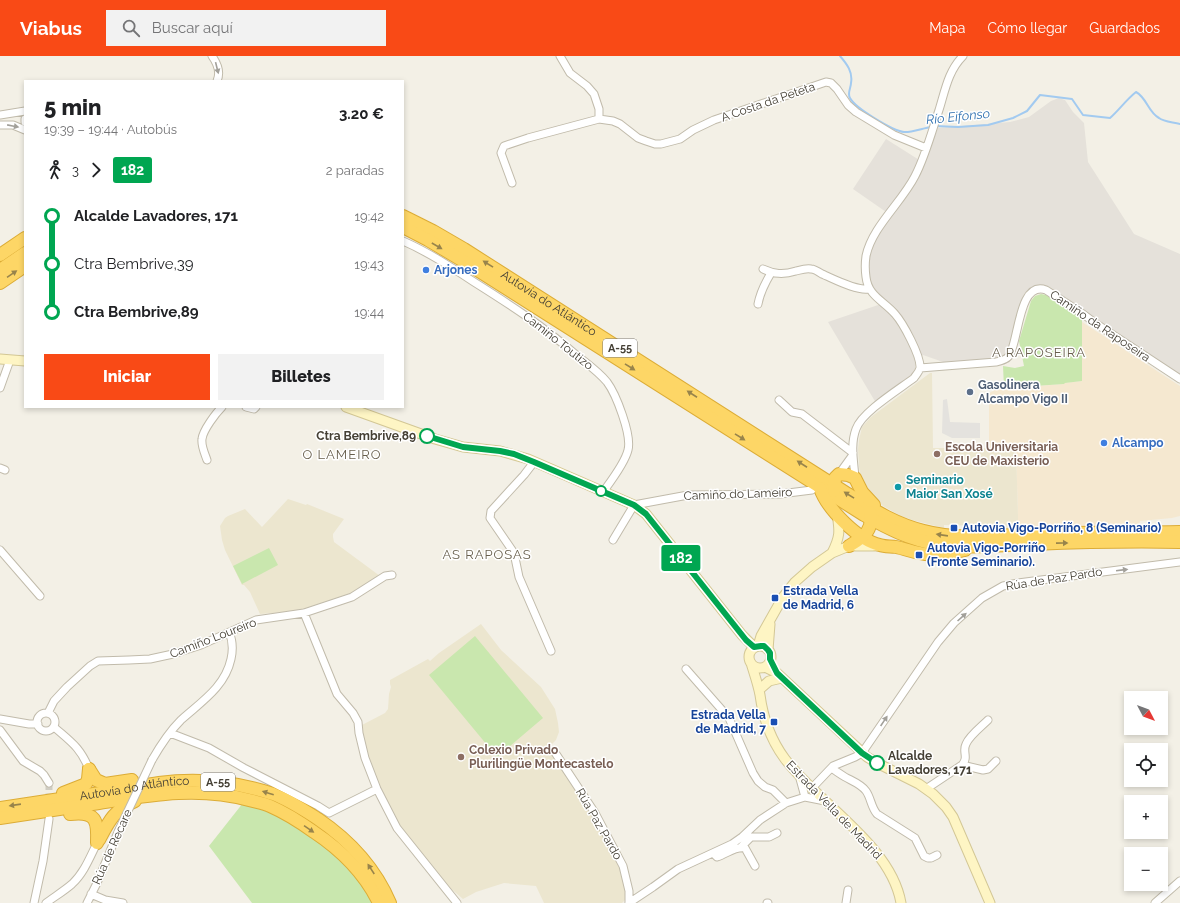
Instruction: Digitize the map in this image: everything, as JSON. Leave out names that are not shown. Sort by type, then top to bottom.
[{"type":"highway","name":"Autovía do Atlántico","points":[[404,216],[434,231],[464,249],[834,491]]},
{"type":"highway","name":"Autovía do Atlántico","points":[[404,228],[428,240],[460,259],[819,486],[834,491]]},
{"type":"highway","points":[[0,255],[24,239]]},
{"type":"highway","points":[[0,270],[24,254]]},
{"type":"highway","points":[[0,283],[24,267]]},
{"type":"highway","points":[[837,514],[834,491],[835,478],[839,474],[848,475],[855,478],[870,513],[870,526],[863,537],[849,546]]},
{"type":"highway","points":[[819,486],[823,496],[850,528],[869,541],[881,546],[895,546],[925,554],[948,554],[982,546]]},
{"type":"highway","name":"A-55","points":[[834,491],[900,533],[937,544],[982,546],[1180,542]]},
{"type":"highway","points":[[862,492],[888,518]]},
{"type":"highway","name":"A-55","points":[[870,513],[925,531],[938,534],[963,536],[1180,532]]},
{"type":"highway","points":[[1166,532],[1180,526]]},
{"type":"highway","points":[[89,769],[96,780],[104,784],[168,776],[203,781]]},
{"type":"highway","points":[[44,801],[86,784],[89,769]]},
{"type":"highway","name":"Autovía do Atlántico","points":[[0,808],[160,783],[203,781],[245,786],[274,795],[300,807],[334,830],[356,850],[369,865],[387,895],[390,903]]},
{"type":"highway","name":"Autovía do Atlántico","points":[[0,818],[145,796],[192,792],[213,793],[242,798],[268,806],[293,818],[328,841],[346,857],[361,874],[378,903]]},
{"type":"highway","points":[[97,843],[114,814],[124,806],[145,796]]},
{"type":"highway","points":[[0,823],[82,813],[90,816],[98,827],[97,843]]},
{"type":"street","points":[[212,56],[217,66],[219,74],[218,80]]},
{"type":"street","points":[[512,182],[501,153],[504,146],[599,119],[599,109],[594,94],[587,86],[570,73],[560,56]]},
{"type":"street","points":[[855,478],[852,454],[854,437],[859,422],[877,405],[914,378],[920,368],[916,351],[902,323],[891,310],[872,294],[869,289],[866,280],[866,256],[881,225],[915,176],[930,137],[950,75],[956,63],[963,56]]},
{"type":"street","name":"A Costa da Peteta","points":[[599,119],[613,121],[620,124],[638,138],[661,144],[680,139],[693,130],[714,120],[821,84],[830,83],[837,89],[848,105],[856,112],[894,135],[926,148]]},
{"type":"street","points":[[0,115],[24,111]]},
{"type":"street","points":[[0,125],[13,125],[24,130]]},
{"type":"street","name":"Camiño Toutizo","points":[[404,242],[456,271],[531,319],[557,338],[607,382],[618,404],[629,442],[625,459],[603,492]]},
{"type":"street","points":[[763,268],[771,273],[788,274],[810,268],[856,288],[865,290],[869,289]]},
{"type":"street","points":[[758,304],[765,282],[771,273]]},
{"type":"street","name":"Camiño da Raposeira","points":[[920,368],[1004,361],[1012,351],[1027,298],[1034,290],[1038,288],[1046,290],[1125,344],[1180,379]]},
{"type":"street","points":[[0,359],[24,361]]},
{"type":"street","points":[[0,388],[10,360]]},
{"type":"street","points":[[779,400],[790,410],[795,413],[802,414],[852,454]]},
{"type":"street","points":[[207,460],[203,446],[203,436],[213,418],[221,408]]},
{"type":"street","points":[[349,408],[435,439],[463,447],[514,454],[634,505],[646,514],[745,639],[756,647],[764,646],[766,661],[779,676],[862,753],[877,763],[926,789],[943,802],[953,817],[990,903]]},
{"type":"street","points":[[839,474],[852,454]]},
{"type":"street","points":[[534,462],[491,511],[490,518],[514,553],[519,577],[551,652]]},
{"type":"street","name":"Camiño do Lameiro","points":[[634,505],[688,495],[780,494],[812,490],[819,486]]},
{"type":"street","points":[[613,540],[634,505]]},
{"type":"street","points":[[832,553],[838,542],[840,531],[837,514]]},
{"type":"street","points":[[849,546],[881,546]]},
{"type":"street","name":"Estrada Vella de Madrid","points":[[849,546],[832,553],[812,567],[789,589],[782,597],[756,647],[750,652],[750,659],[760,691],[764,717],[769,732],[784,758],[882,859],[894,880],[901,903]]},
{"type":"street","points":[[0,550],[40,596]]},
{"type":"street","name":"Rúa de Paz Pardo","points":[[862,753],[938,642],[954,624],[982,598],[1003,586],[1018,582],[1180,562]]},
{"type":"street","name":"Camiño Loureiro","points":[[48,713],[54,701],[67,687],[90,666],[98,661],[150,659],[173,654],[201,644],[256,620],[304,613],[352,597],[384,576],[392,575]]},
{"type":"street","points":[[304,613],[337,694],[353,713],[358,722],[365,758],[376,789],[397,828],[457,903]]},
{"type":"street","name":"Estrada Vella de Madrid","points":[[760,691],[766,661],[770,621]]},
{"type":"street","name":"Rúa de Recare","points":[[87,903],[118,832],[152,760],[161,745],[181,721],[211,694],[224,679],[232,652],[232,640],[229,632]]},
{"type":"street","points":[[745,639],[761,636]]},
{"type":"street","points":[[745,639],[750,659],[756,667],[766,661]]},
{"type":"street","points":[[686,669],[729,718],[758,781],[765,787],[773,790],[786,803]]},
{"type":"street","points":[[760,691],[769,681],[779,676]]},
{"type":"street","points":[[48,713],[54,717],[54,727],[45,731],[39,727],[38,721],[41,715],[48,713]]},
{"type":"street","points":[[0,719],[38,724]]},
{"type":"street","points":[[926,789],[929,785],[962,765],[966,757],[965,748],[967,741],[988,720]]},
{"type":"street","points":[[54,727],[76,746],[84,756],[89,769]]},
{"type":"street","points":[[0,730],[23,761],[40,771],[49,783]]},
{"type":"street","points":[[170,733],[209,748],[329,813],[376,789]]},
{"type":"street","name":"Rúa Paz Pardo","points":[[554,751],[595,813],[623,866],[629,891],[629,903]]},
{"type":"street","points":[[812,788],[831,768],[862,753]]},
{"type":"street","points":[[962,765],[984,770],[988,769],[996,761]]},
{"type":"street","points":[[831,768],[860,785],[869,795],[873,809],[877,814],[914,838],[918,842],[924,856],[931,858],[937,855]]},
{"type":"street","points":[[799,775],[805,797]]},
{"type":"street","name":"Rúa Paz Pardo","points":[[629,903],[678,869],[737,841],[760,820],[786,803],[805,797],[825,801]]},
{"type":"street","points":[[34,903],[43,861],[49,819]]},
{"type":"street","points":[[741,847],[751,837],[769,837],[777,833]]},
{"type":"street","points":[[46,903],[79,876],[87,864],[97,843]]},
{"type":"street","points":[[713,853],[718,857],[735,848],[745,848],[755,866]]},
{"type":"street","points":[[1155,903],[1180,881]]},
{"type":"street","points":[[846,903],[848,890]]},
{"type":"street","points":[[91,894],[104,901],[123,903]]},
{"type":"shaded area","points":[[1059,98],[1065,100],[1073,112],[1084,123],[1088,162],[1134,234],[1180,254],[1180,375],[1049,288],[1043,285],[1038,285],[1031,287],[1025,293],[1009,351],[1004,356],[993,359],[946,363],[923,355],[915,361],[915,369],[913,374],[876,403],[828,322],[884,303],[869,289],[866,256],[889,214],[853,189],[886,139],[924,163],[938,128],[1010,122],[1029,117],[1051,101]]},
{"type":"shaded area","points":[[1082,322],[1180,386],[1180,516],[1140,521],[1139,526],[1014,529],[1018,520],[1016,449],[989,448],[989,393],[997,389],[1064,384],[1082,381]]},
{"type":"shaded area","name":"Escola Universitaria CEU de Maxisterio","points":[[932,373],[933,448],[1016,448],[1018,520],[1014,529],[1005,529],[993,526],[944,525],[944,528],[912,520],[883,506],[870,494],[861,479],[858,449],[862,427],[871,417]]},
{"type":"shaded area","points":[[947,399],[950,422],[980,423],[980,438],[952,438],[942,433],[943,400]]},
{"type":"shaded area","points":[[288,499],[306,505],[307,504],[344,519],[333,534],[334,542],[380,576],[349,594],[299,611],[260,614],[250,592],[244,585],[242,585],[225,550],[220,526],[225,518],[245,509],[262,527]]},
{"type":"shaded area","name":"Colexio Privado Plurilingüe Montecastelo","points":[[481,624],[501,650],[541,687],[555,709],[559,732],[556,740],[549,747],[597,820],[622,867],[627,898],[622,903],[544,903],[536,886],[504,883],[476,892],[463,899],[435,875],[402,831],[381,794],[370,767],[360,731],[362,725],[385,713],[388,709],[391,687],[390,680],[428,659],[430,661]]},
{"type":"green space","points":[[1041,294],[1046,295],[1082,318],[1082,381],[1064,384],[1004,388],[1003,366],[1015,368],[1024,366],[1019,341],[1031,301],[1035,296]]},
{"type":"green space","points":[[269,548],[278,565],[242,584],[233,566]]},
{"type":"green space","points":[[475,636],[543,718],[497,757],[429,675]]},
{"type":"green space","points":[[254,789],[310,811],[396,903],[252,903],[209,846]]},
{"type":"waterway","name":"Río Eifonso","points":[[840,56],[847,65],[851,75],[849,96],[859,107],[875,118],[899,131],[909,132],[931,127]]},
{"type":"waterway","name":"Río Eifonso","points":[[935,126],[958,127],[988,125],[1013,118],[1027,111],[1040,95],[1072,99],[1083,115],[1110,118],[1136,92],[1143,98],[1155,115],[1163,120],[1180,124]]},
{"type":"tunnel","points":[[49,783],[49,803]]},
{"type":"bus line","name":"182","points":[[427,436],[463,447],[514,454],[634,505],[640,509],[646,514],[746,640],[754,647],[764,646],[770,653],[770,659],[777,673],[862,753],[877,763]]},
{"type":"place","name":"Arjones","points":[[426,270]]},
{"type":"place","name":"Gasolinera Alcampo Vigo II","points":[[970,392]]},
{"type":"place","name":"Ctra Bembrive,89","points":[[427,436]]},
{"type":"place","name":"Alcampo","points":[[1104,443]]},
{"type":"place","name":"Escola Universitaria CEU de Maxisterio","points":[[937,454]]},
{"type":"place","name":"Seminario Maior San Xosé","points":[[898,487]]},
{"type":"place","name":"Autovia Vigo-Porriño, 8 (Seminario)","points":[[954,528]]},
{"type":"place","name":"Autovia Vigo-Porriño (Fronte Seminario).","points":[[919,555]]},
{"type":"place","name":"Estrada Vella de Madrid, 6","points":[[775,598]]},
{"type":"place","name":"Estrada Vella de Madrid, 7","points":[[774,722]]},
{"type":"place","name":"Colexio Privado Plurilingüe Montecastelo","points":[[461,757]]},
{"type":"place","name":"Alcalde Lavadores, 171","points":[[877,763]]},
{"type":"district","name":"A RAPOSEIRA","points":[[1039,352]]},
{"type":"district","name":"O LAMEIRO","points":[[342,454]]},
{"type":"district","name":"AS RAPOSAS","points":[[487,554]]}]
